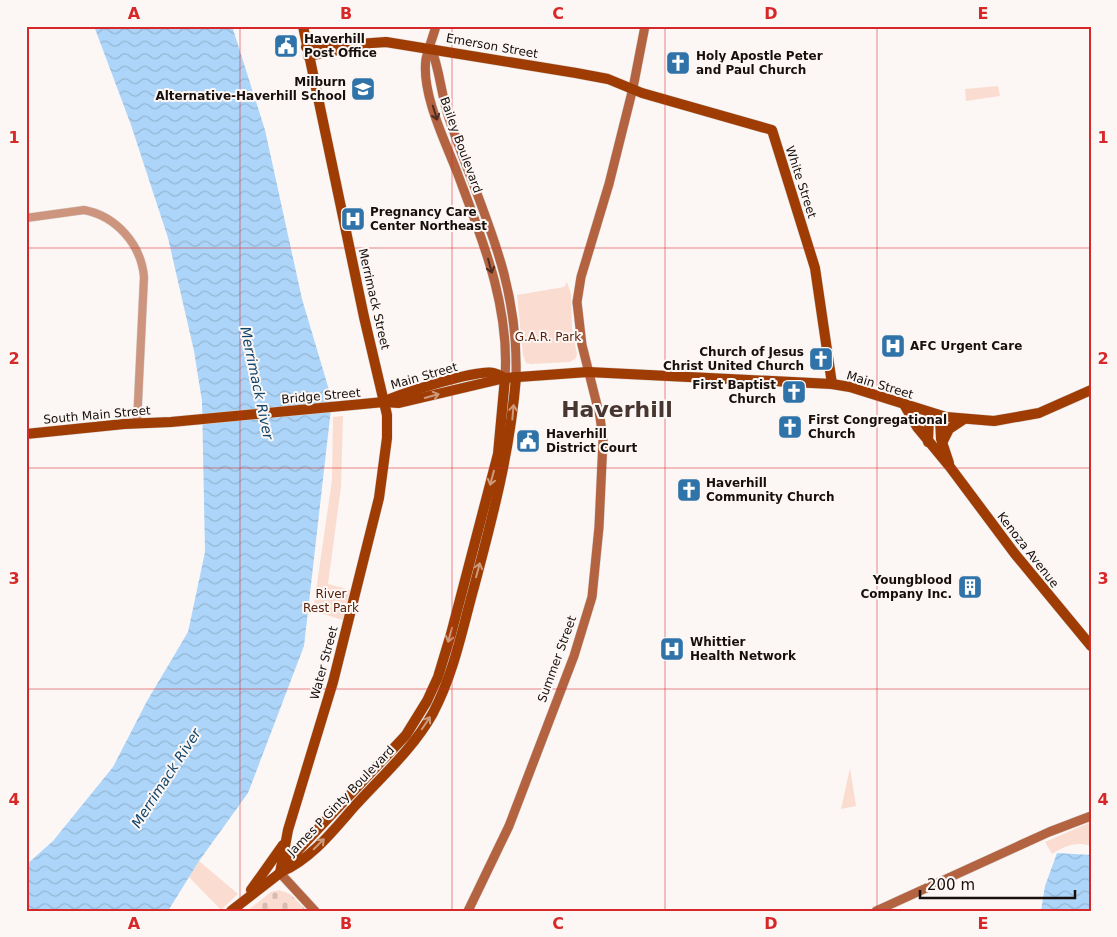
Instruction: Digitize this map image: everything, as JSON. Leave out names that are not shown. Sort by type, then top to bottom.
[{"type":"main road","name":"Merrimack Street","points":[[303,26],[364,317],[384,402]]},
{"type":"main road","points":[[430,48],[436,26]]},
{"type":"main road","name":"Summer Street","points":[[468,911],[509,826],[538,745],[574,656],[592,597],[597,559],[603,447],[600,417],[588,372],[577,316],[578,295],[633,88],[645,26]]},
{"type":"main road","name":"Emerson Street","points":[[307,52],[337,50],[345,45],[378,42],[430,48],[608,79],[633,88]]},
{"type":"main road","name":"Bailey Boulevard","points":[[430,48],[436,59],[448,116],[494,237],[506,276],[514,316],[516,377]]},
{"type":"main road","name":"Bailey Boulevard","points":[[430,48],[426,59],[427,79],[434,111],[486,252],[502,311],[506,353],[505,378]]},
{"type":"main road","name":"White Street","points":[[633,88],[642,93],[772,130],[814,268],[832,384]]},
{"type":"main road","name":"Main Street","points":[[384,402],[399,403],[505,378],[588,372],[832,384],[850,387],[940,416],[994,421],[1025,416],[1052,408],[1091,390]]},
{"type":"main road","name":"James P Ginty Boulevard","points":[[280,872],[296,866],[309,854],[394,766],[422,729],[440,699],[459,648],[495,509],[508,450],[516,377]]},
{"type":"main road","name":"James P Ginty Boulevard","points":[[280,872],[300,848],[406,735],[433,689],[451,634],[498,454],[505,378]]},
{"type":"main road","name":"Bridge Street","points":[[171,422],[384,402]]},
{"type":"main road","name":"Water Street","points":[[235,908],[280,872],[286,840],[333,682],[379,498],[387,450],[387,415],[384,402]]},
{"type":"main road","name":"Kenoza Avenue","points":[[905,406],[910,417],[928,442],[950,466],[1015,554],[1091,646]]},
{"type":"main road","points":[[928,442],[929,413]]},
{"type":"main road","name":"Kenoza Avenue","points":[[940,416],[939,430],[950,466]]},
{"type":"main road","points":[[942,444],[949,429],[964,419]]},
{"type":"main road","name":"South Main Street","points":[[26,434],[137,423],[171,422]]},
{"type":"main road","points":[[876,911],[1056,829],[1091,816]]},
{"type":"main road","name":"Water Street","points":[[235,908],[268,869],[286,840]]},
{"type":"main road","points":[[280,872],[315,911]]},
{"type":"street","points":[[26,218],[84,210],[90,211],[104,217],[128,236],[138,251],[143,267],[137,423]]},
{"type":"green space","points":[[998,86],[1000,96],[966,101],[965,89]]},
{"type":"green space","name":"G.A.R. Park","points":[[567,282],[571,294],[572,329],[577,354],[576,358],[570,362],[526,363],[523,355],[517,295],[564,287]]},
{"type":"green space","name":"River Rest Park","points":[[343,416],[341,487],[328,584],[350,590],[343,620],[313,611],[332,480],[333,417]]},
{"type":"green space","points":[[850,768],[856,806],[841,809]]},
{"type":"green space","points":[[1091,822],[1091,846],[1071,845],[1052,854],[1045,842]]},
{"type":"green space","points":[[199,861],[238,894],[221,910],[189,877]]},
{"type":"green space","points":[[279,890],[290,894],[307,911],[247,911],[271,892]]},
{"type":"water","name":"Merrimack River","points":[[94,26],[232,26],[265,130],[302,299],[332,400],[304,646],[248,793],[199,861],[168,911],[26,911],[26,865],[53,841],[113,767],[147,701],[188,632],[205,552],[202,401],[194,351],[168,238],[131,125]]},
{"type":"water","points":[[1057,853],[1091,855],[1091,911],[1041,911],[1045,886]]},
{"type":"place","name":"Haverhill Post Office","points":[[286,46]]},
{"type":"place","name":"Holy Apostle Peter and Paul Church","points":[[678,63]]},
{"type":"place","name":"Milburn Alternative-Haverhill School","points":[[363,89]]},
{"type":"place","name":"Pregnancy Care Center Northeast","points":[[353,219]]},
{"type":"place","name":"AFC Urgent Care","points":[[893,346]]},
{"type":"place","name":"Church of Jesus Christ United Church","points":[[821,359]]},
{"type":"place","name":"First Baptist Church","points":[[794,392]]},
{"type":"place","name":"First Congregational Church","points":[[790,427]]},
{"type":"place","name":"Haverhill District Court","points":[[528,441]]},
{"type":"place","name":"Haverhill Community Church","points":[[689,490]]},
{"type":"place","name":"Youngblood Company Inc.","points":[[970,587]]},
{"type":"place","name":"Whittier Health Network","points":[[672,649]]},
{"type":"district","name":"Haverhill","points":[[617,409]]}]
